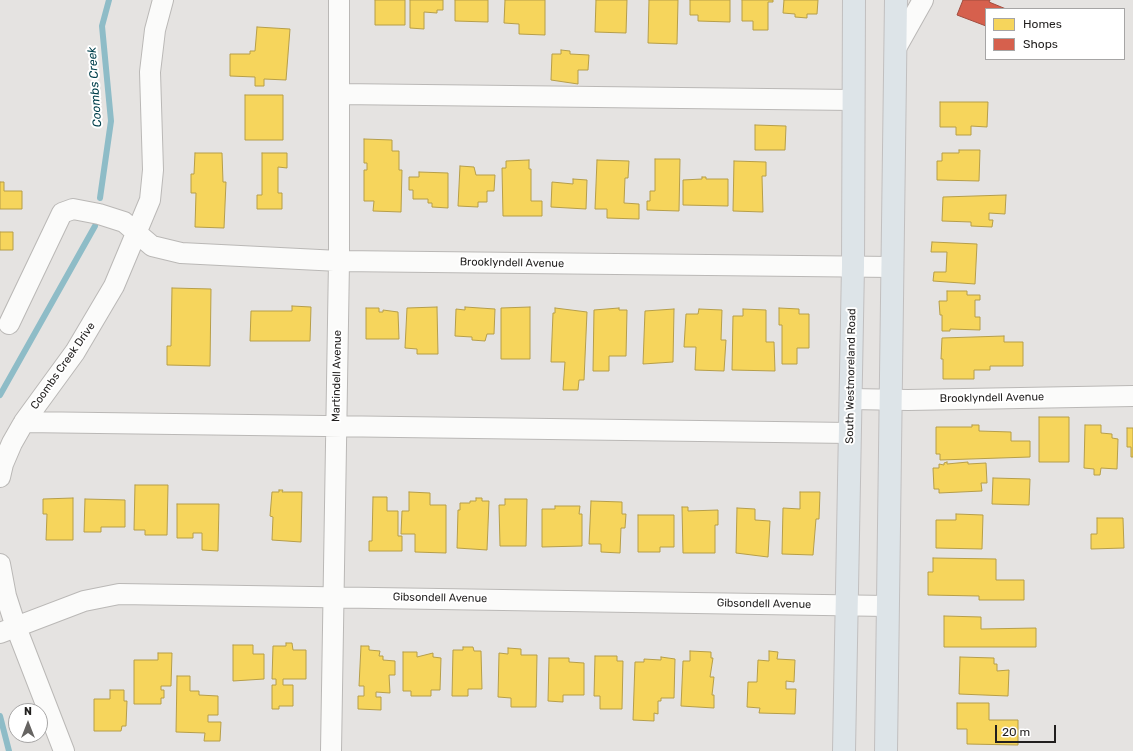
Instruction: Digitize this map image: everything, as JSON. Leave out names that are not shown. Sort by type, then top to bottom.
[{"type":"main road","name":"South Westmoreland Road","points":[[844,751],[853,266],[854,0]]},
{"type":"main road","points":[[886,751],[896,0]]},
{"type":"street","name":"Coombs Creek Drive","points":[[0,477],[6,457],[24,422],[75,352],[114,286],[150,200],[154,170],[150,72],[155,30],[163,0]]},
{"type":"street","name":"Martindell Avenue","points":[[331,751],[339,261],[339,0]]},
{"type":"street","points":[[896,48],[923,0]]},
{"type":"street","points":[[339,94],[853,100]]},
{"type":"street","points":[[9,324],[62,213],[74,209],[99,214],[124,222],[136,234]]},
{"type":"street","name":"Brooklyndell Avenue","points":[[136,234],[152,246],[181,253],[339,261],[892,267]]},
{"type":"street","name":"Brooklyndell Avenue","points":[[850,400],[1133,396]]},
{"type":"street","points":[[24,422],[850,433]]},
{"type":"street","points":[[0,564],[6,596],[8,630],[64,751]]},
{"type":"street","name":"Gibsondell Avenue","points":[[8,630],[84,601],[119,594],[334,596],[887,606]]},
{"type":"building: Homes","points":[[375,0],[405,0],[405,25],[375,25]]},
{"type":"building: Homes","points":[[410,0],[443,0],[443,10],[437,10],[437,13],[424,12],[424,29],[410,28]]},
{"type":"building: Homes","points":[[455,0],[488,0],[488,22],[455,21]]},
{"type":"building: Homes","points":[[505,0],[545,0],[545,35],[519,34],[519,24],[504,23]]},
{"type":"building: Homes","points":[[596,0],[627,0],[626,33],[595,32]]},
{"type":"building: Homes","points":[[649,0],[678,0],[677,44],[648,43]]},
{"type":"building: Homes","points":[[690,0],[730,0],[730,22],[698,21],[698,15],[690,15]]},
{"type":"building: Homes","points":[[742,0],[773,0],[773,2],[768,2],[768,30],[753,30],[753,21],[742,21]]},
{"type":"building: Homes","points":[[784,0],[818,0],[817,14],[807,14],[807,18],[795,17],[795,14],[783,13]]},
{"type":"building: Homes","points":[[257,27],[290,29],[286,80],[264,79],[264,86],[255,86],[255,77],[230,76],[230,54],[250,54],[250,51],[255,51]]},
{"type":"building: Homes","points":[[561,50],[570,51],[570,54],[589,55],[588,70],[578,70],[578,84],[551,80],[552,54],[561,54]]},
{"type":"building: Homes","points":[[245,95],[283,95],[283,140],[245,140]]},
{"type":"building: Homes","points":[[940,102],[988,102],[987,127],[971,126],[971,135],[956,135],[956,127],[940,127]]},
{"type":"building: Homes","points":[[755,125],[786,126],[785,150],[755,150]]},
{"type":"building: Homes","points":[[364,139],[392,140],[392,151],[399,151],[399,170],[402,170],[401,212],[373,211],[374,201],[364,201],[364,170],[367,170],[367,163],[364,163]]},
{"type":"building: Homes","points":[[959,150],[980,150],[979,181],[937,180],[937,161],[942,161],[942,153],[959,153]]},
{"type":"building: Homes","points":[[195,153],[222,153],[223,182],[226,182],[224,228],[195,227],[196,193],[191,193],[191,174],[194,174]]},
{"type":"building: Homes","points":[[262,153],[287,153],[287,168],[278,167],[278,193],[282,193],[282,209],[257,209],[257,195],[262,195]]},
{"type":"building: Homes","points":[[655,159],[680,159],[679,211],[647,210],[647,201],[650,201],[650,191],[655,191]]},
{"type":"building: Homes","points":[[529,160],[529,169],[531,169],[531,201],[542,201],[542,216],[503,216],[502,168],[506,168],[506,161]]},
{"type":"building: Homes","points":[[597,160],[629,161],[628,178],[625,178],[624,203],[639,204],[639,219],[607,218],[607,209],[595,209]]},
{"type":"building: Homes","points":[[734,161],[766,162],[766,176],[762,176],[763,212],[733,211]]},
{"type":"building: Homes","points":[[460,166],[474,167],[476,175],[495,175],[494,191],[487,191],[487,202],[478,202],[478,207],[458,206]]},
{"type":"building: Homes","points":[[419,172],[448,173],[448,208],[432,207],[432,203],[428,203],[428,199],[413,199],[413,190],[409,190],[409,177],[419,177]]},
{"type":"building: Homes","points":[[702,177],[706,177],[706,179],[728,179],[728,206],[683,205],[683,180],[702,179]]},
{"type":"building: Homes","points":[[573,179],[587,180],[586,209],[551,207],[552,182],[573,184]]},
{"type":"building: Homes","points":[[0,182],[4,182],[4,191],[22,191],[22,209],[0,209]]},
{"type":"building: Homes","points":[[1006,195],[1005,214],[989,213],[989,220],[993,220],[992,227],[971,226],[971,222],[942,221],[943,197]]},
{"type":"building: Homes","points":[[0,232],[13,232],[13,250],[0,250]]},
{"type":"building: Homes","points":[[932,242],[977,244],[975,284],[933,281],[934,272],[946,272],[947,252],[931,252]]},
{"type":"building: Homes","points":[[172,288],[211,289],[210,366],[167,365],[167,346],[171,346]]},
{"type":"building: Homes","points":[[947,291],[967,291],[967,295],[980,295],[980,300],[975,300],[975,317],[980,317],[980,330],[950,329],[950,331],[942,331],[942,315],[940,315],[939,301],[947,301]]},
{"type":"building: Homes","points":[[292,306],[311,307],[310,341],[250,341],[251,311],[292,311]]},
{"type":"building: Homes","points":[[437,307],[438,354],[417,354],[417,349],[405,348],[407,308]]},
{"type":"building: Homes","points":[[465,307],[495,309],[494,334],[487,334],[485,341],[472,340],[472,337],[455,336],[456,309],[465,310]]},
{"type":"building: Homes","points":[[530,307],[530,359],[501,359],[501,308]]},
{"type":"building: Homes","points":[[366,308],[379,308],[379,312],[383,312],[383,310],[398,312],[399,339],[366,339]]},
{"type":"building: Homes","points":[[555,308],[587,312],[584,380],[579,380],[578,390],[563,390],[565,362],[551,362],[553,313],[555,313]]},
{"type":"building: Homes","points":[[619,308],[619,310],[627,310],[626,356],[609,356],[609,371],[593,371],[594,310]]},
{"type":"building: Homes","points":[[779,308],[799,309],[799,314],[809,314],[809,348],[797,348],[797,364],[782,364],[782,325],[779,325]]},
{"type":"building: Homes","points":[[674,309],[673,362],[643,364],[645,311]]},
{"type":"building: Homes","points":[[699,309],[722,310],[721,340],[726,340],[724,371],[695,370],[696,347],[684,347],[686,314],[698,314]]},
{"type":"building: Homes","points":[[743,309],[766,310],[766,342],[774,342],[775,371],[732,370],[733,316],[743,316]]},
{"type":"building: Homes","points":[[1004,336],[1004,342],[1023,342],[1023,366],[990,366],[990,370],[974,370],[974,379],[943,379],[943,359],[941,359],[942,338]]},
{"type":"building: Homes","points":[[1039,417],[1069,417],[1069,462],[1039,462]]},
{"type":"building: Homes","points":[[972,425],[979,425],[979,431],[1011,432],[1011,441],[1030,441],[1030,457],[940,460],[940,454],[936,454],[936,427],[972,427]]},
{"type":"building: Homes","points":[[1085,425],[1101,425],[1101,433],[1112,434],[1112,438],[1118,439],[1117,469],[1101,468],[1100,475],[1094,475],[1094,469],[1084,468]]},
{"type":"building: Homes","points":[[1127,428],[1133,428],[1133,457],[1131,457],[1131,447],[1127,447]]},
{"type":"building: Homes","points":[[947,462],[947,464],[968,462],[968,464],[986,463],[987,483],[981,483],[982,491],[939,493],[939,489],[934,489],[933,468],[939,468],[939,464],[944,465],[944,463]]},
{"type":"building: Homes","points":[[993,478],[1030,479],[1029,505],[992,504]]},
{"type":"building: Homes","points":[[135,485],[168,485],[167,535],[145,535],[145,530],[134,530]]},
{"type":"building: Homes","points":[[279,490],[283,490],[282,492],[302,492],[301,542],[272,540],[273,517],[270,516],[272,492],[279,492]]},
{"type":"building: Homes","points":[[409,492],[430,493],[430,505],[446,505],[446,553],[415,552],[415,534],[401,534],[402,511],[409,511]]},
{"type":"building: Homes","points":[[800,492],[820,492],[819,519],[816,519],[813,555],[782,554],[783,508],[800,509]]},
{"type":"building: Homes","points":[[373,497],[387,497],[387,511],[398,511],[398,536],[402,536],[402,551],[369,551],[369,541],[372,541]]},
{"type":"building: Homes","points":[[73,498],[73,540],[46,540],[47,514],[43,514],[43,499]]},
{"type":"building: Homes","points":[[476,498],[482,498],[482,501],[489,501],[487,550],[457,548],[458,510],[460,510],[460,503],[470,503],[470,501],[476,501]]},
{"type":"building: Homes","points":[[85,499],[125,500],[125,527],[101,527],[101,532],[84,532]]},
{"type":"building: Homes","points":[[505,499],[527,499],[526,546],[500,546],[499,505],[505,505]]},
{"type":"building: Homes","points":[[591,501],[622,502],[622,514],[626,514],[625,528],[621,528],[620,553],[601,552],[601,544],[589,544]]},
{"type":"building: Homes","points":[[177,504],[219,504],[218,551],[202,550],[202,533],[193,533],[193,538],[177,538]]},
{"type":"building: Homes","points":[[555,506],[580,506],[579,514],[582,514],[582,546],[542,547],[542,509],[555,509]]},
{"type":"building: Homes","points":[[682,507],[688,507],[688,511],[718,510],[718,525],[715,525],[715,553],[683,553]]},
{"type":"building: Homes","points":[[737,508],[755,509],[755,520],[770,521],[768,557],[736,553]]},
{"type":"building: Homes","points":[[956,514],[983,515],[982,549],[936,548],[936,520],[956,520]]},
{"type":"building: Homes","points":[[638,515],[674,515],[674,547],[660,547],[660,552],[638,552]]},
{"type":"building: Homes","points":[[1097,518],[1123,518],[1124,548],[1091,549],[1091,534],[1097,534]]},
{"type":"building: Homes","points":[[933,558],[996,559],[996,580],[1024,580],[1024,600],[979,600],[979,596],[928,595],[928,572],[933,572]]},
{"type":"building: Homes","points":[[944,616],[981,617],[981,629],[1036,628],[1036,647],[944,647]]},
{"type":"building: Homes","points":[[286,643],[292,643],[293,650],[306,650],[306,679],[283,679],[283,685],[293,685],[293,706],[279,706],[279,709],[272,709],[272,685],[276,685],[276,679],[272,679],[273,646],[286,646]]},
{"type":"building: Homes","points":[[233,645],[253,645],[253,654],[264,654],[264,679],[233,681]]},
{"type":"building: Homes","points":[[361,646],[369,646],[369,650],[380,651],[379,656],[383,656],[383,660],[395,661],[395,675],[389,675],[390,693],[376,692],[376,697],[381,697],[381,710],[358,709],[358,696],[364,696],[364,686],[359,686]]},
{"type":"building: Homes","points":[[463,647],[473,647],[474,651],[481,651],[482,689],[468,689],[468,696],[452,696],[453,650],[463,650]]},
{"type":"building: Homes","points":[[508,648],[521,649],[521,655],[537,655],[536,707],[511,707],[511,698],[498,697],[499,653],[508,654]]},
{"type":"building: Homes","points":[[690,651],[711,652],[711,658],[713,658],[710,677],[714,677],[712,695],[714,695],[714,708],[681,706],[683,661],[690,661]]},
{"type":"building: Homes","points":[[769,651],[778,652],[777,659],[795,660],[794,682],[786,681],[786,689],[796,689],[795,714],[759,713],[760,708],[747,707],[748,682],[757,682],[758,660],[769,661]]},
{"type":"building: Homes","points":[[403,652],[417,652],[417,657],[433,653],[433,657],[441,658],[440,690],[431,690],[431,696],[411,696],[411,691],[403,691]]},
{"type":"building: Homes","points":[[158,653],[172,653],[171,686],[161,686],[161,690],[164,690],[164,698],[161,698],[161,704],[134,704],[134,660],[158,660]]},
{"type":"building: Homes","points":[[595,656],[617,656],[617,661],[623,661],[622,709],[600,709],[600,696],[594,696]]},
{"type":"building: Homes","points":[[661,657],[675,659],[674,698],[661,698],[661,701],[658,701],[658,714],[654,713],[654,721],[633,720],[635,662],[644,662],[644,659],[661,660]]},
{"type":"building: Homes","points":[[960,657],[994,658],[994,664],[997,664],[997,671],[1009,670],[1008,696],[959,694]]},
{"type":"building: Homes","points":[[549,658],[569,658],[569,662],[584,663],[584,695],[563,695],[563,702],[548,701]]},
{"type":"building: Homes","points":[[177,676],[190,676],[190,691],[199,691],[199,695],[218,696],[218,715],[208,715],[208,722],[221,722],[220,741],[204,741],[205,733],[176,732]]},
{"type":"building: Homes","points":[[110,690],[124,690],[124,701],[127,701],[126,726],[122,726],[121,731],[94,731],[94,699],[110,699]]},
{"type":"building: Homes","points":[[957,703],[989,703],[989,720],[1018,720],[1018,745],[967,744],[967,729],[957,729]]},
{"type":"building: Shops","points":[[963,0],[990,0],[989,2],[1004,8],[985,8],[985,26],[957,15]]},
{"type":"waterway","name":"Coombs Creek","points":[[100,198],[111,121],[102,26],[109,0]]},
{"type":"waterway","name":"Coombs Creek","points":[[0,395],[95,226]]},
{"type":"waterway","name":"Coombs Creek","points":[[0,716],[9,751]]}]
